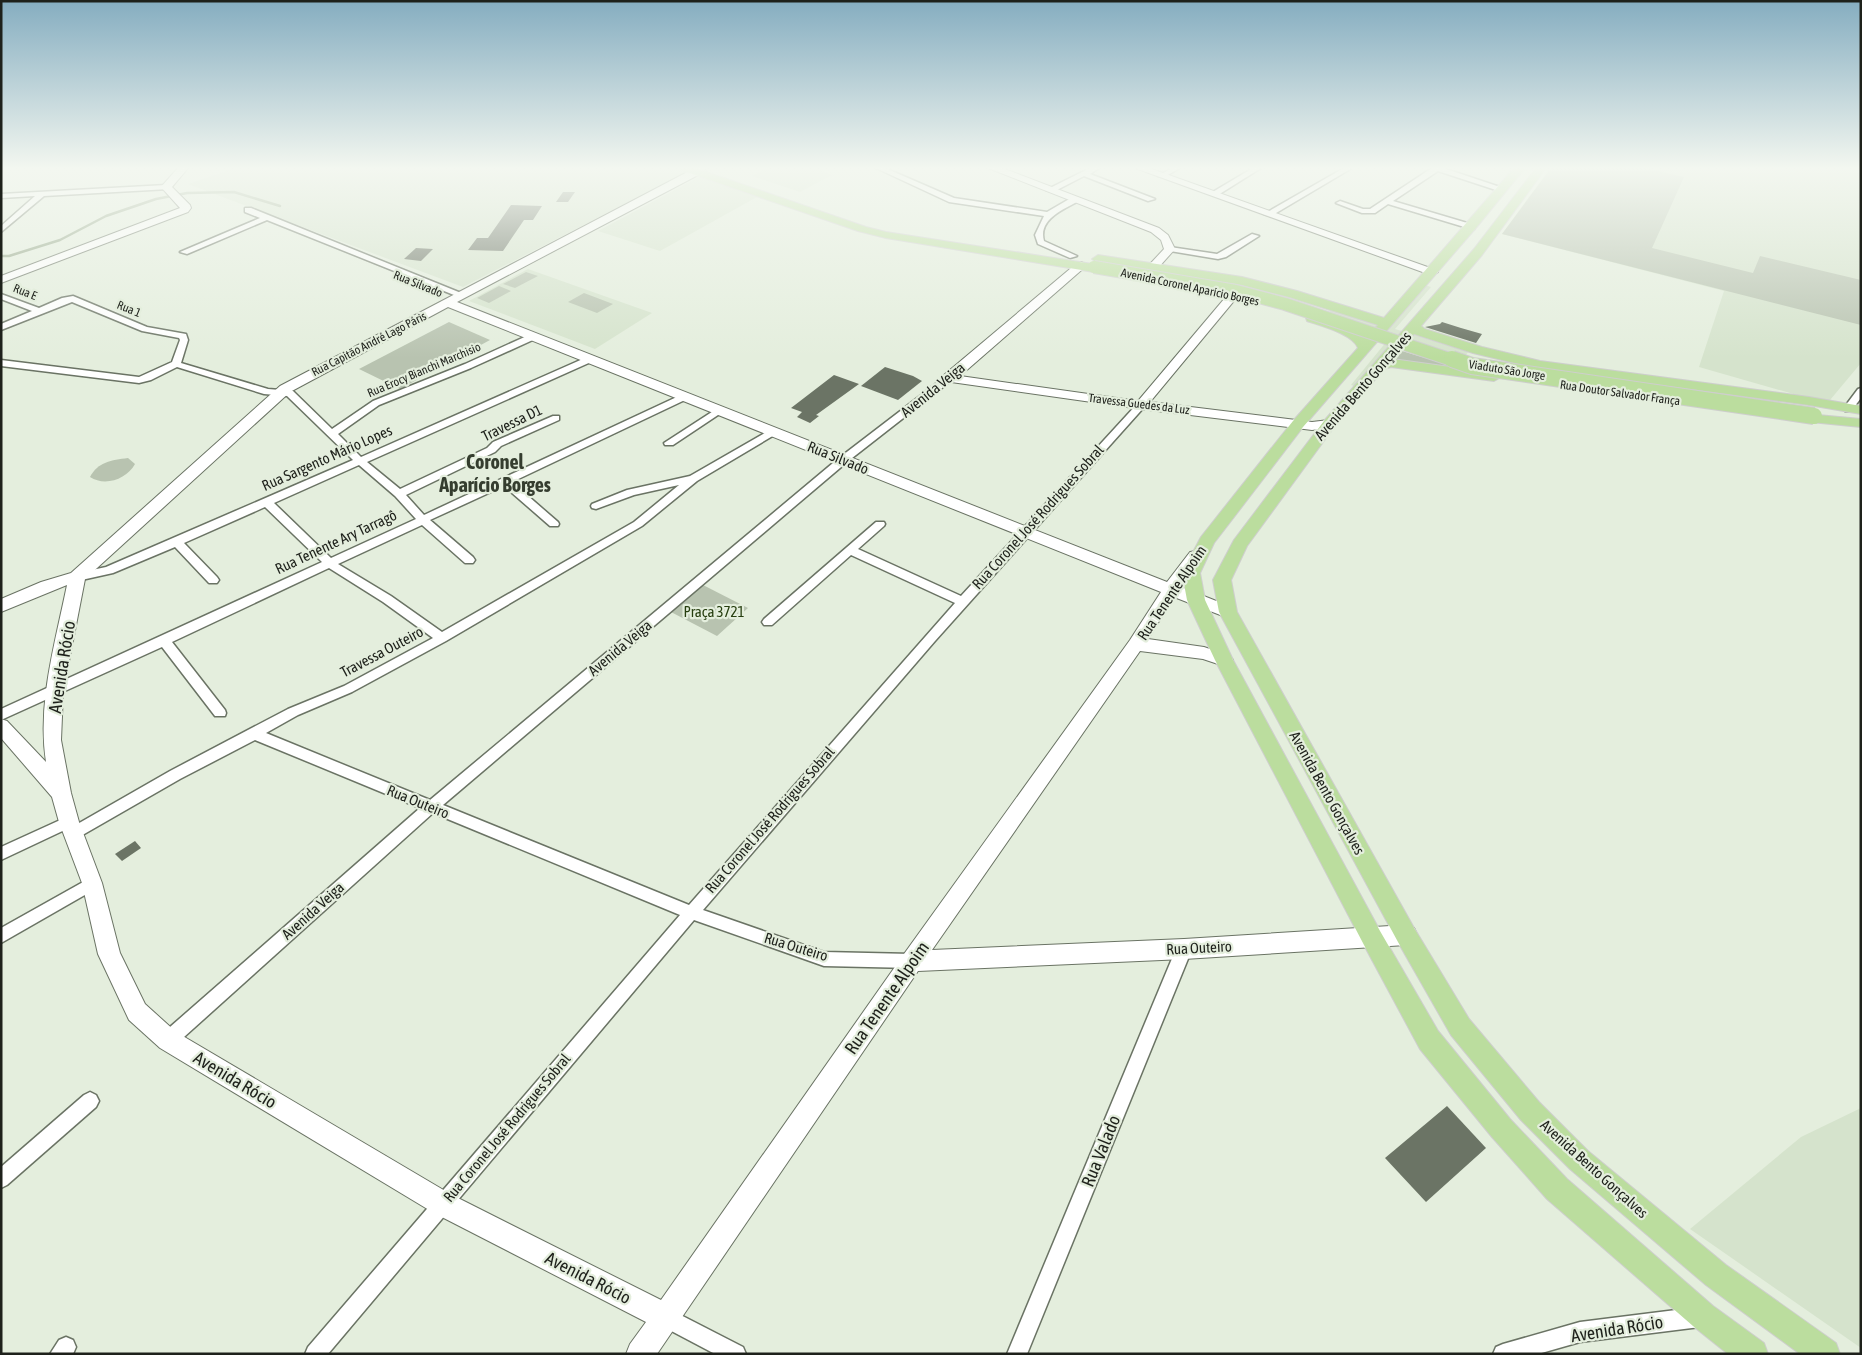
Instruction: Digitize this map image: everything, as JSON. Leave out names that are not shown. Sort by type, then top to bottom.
[{"type":"main road","name":"Avenida Coronel Aparício Borges","points":[[871,231],[886,235],[1086,262],[1154,266],[1242,281],[1386,323]]},
{"type":"main road","name":"Avenida Coronel Aparício Borges","points":[[909,231],[1086,262],[1234,294],[1283,308],[1353,334],[1362,341],[1365,349]]},
{"type":"main road","name":"Avenida Bento Gonçalves","points":[[1468,231],[1298,424],[1207,541],[1191,573],[1196,600],[1224,660],[1372,938],[1429,1040],[1502,1128],[1557,1188],[1703,1316],[1754,1354]]},
{"type":"main road","name":"Avenida Bento Gonçalves","points":[[1494,231],[1414,327],[1329,424],[1240,544],[1222,580],[1228,612],[1406,935],[1460,1027],[1536,1117],[1579,1160],[1716,1275],[1825,1354]]},
{"type":"main road","name":"Viaduto São Jorge","points":[[1086,262],[1108,262],[1240,285],[1282,296],[1475,357],[1541,369],[1812,410]]},
{"type":"main road","name":"Viaduto São Jorge","points":[[1086,262],[1244,293],[1284,304],[1472,366],[1855,416]]},
{"type":"main road","points":[[1317,320],[1331,316],[1333,312],[1331,306]]},
{"type":"main road","name":"Rua Doutor Salvador França","points":[[1414,327],[1420,332],[1478,350],[1540,366],[1809,401],[1855,416]]},
{"type":"main road","points":[[1470,373],[1460,361],[1464,354],[1478,350]]},
{"type":"main road","name":"Rua Doutor Salvador França","points":[[1379,366],[1391,363],[1811,419],[1855,416]]},
{"type":"street","points":[[1,280],[130,231]]},
{"type":"street","points":[[184,252],[237,231]]},
{"type":"street","name":"Rua Silvado","points":[[296,231],[428,285],[532,337],[588,360],[1228,612]]},
{"type":"street","name":"Rua Capitão André Lago Páris","points":[[77,577],[281,392],[451,296],[578,231]]},
{"type":"street","points":[[1040,231],[1038,235],[1041,242],[1086,262]]},
{"type":"street","points":[[1157,231],[1168,241],[1170,249]]},
{"type":"street","points":[[1317,231],[1432,272]]},
{"type":"street","points":[[1170,249],[1218,257],[1255,236]]},
{"type":"street","points":[[1154,266],[1170,249]]},
{"type":"street","name":"Avenida Veiga","points":[[168,1040],[431,807],[844,460],[949,378],[1086,262]]},
{"type":"street","name":"Rua Coronel José Rodrigues Sobral","points":[[316,1354],[690,912],[962,600],[1141,405],[1234,294]]},
{"type":"street","name":"Rua E","points":[[1,296],[39,311]]},
{"type":"street","name":"Rua 1","points":[[39,311],[65,300],[73,299],[145,329],[184,336],[176,364]]},
{"type":"street","points":[[1,306],[13,301]]},
{"type":"street","points":[[1,327],[39,311]]},
{"type":"street","name":"Rua Erocy Bianchi Marchisio","points":[[331,434],[376,403],[468,366],[532,337]]},
{"type":"street","name":"Rua Sargento Mário Lopes","points":[[77,577],[109,570],[177,542],[588,360]]},
{"type":"street","points":[[1,364],[139,380],[148,378],[176,364],[267,392],[290,393],[359,460],[399,494],[423,520],[469,560]]},
{"type":"street","name":"Travessa Guedes da Luz","points":[[949,378],[1141,405],[1312,426],[1329,424]]},
{"type":"street","points":[[1855,416],[1861,391]]},
{"type":"street","name":"Rua Tenente Ary Tarragô","points":[[1,715],[330,564],[684,397]]},
{"type":"street","points":[[669,443],[718,411]]},
{"type":"street","name":"Travessa D1","points":[[399,494],[490,450],[497,444],[556,418]]},
{"type":"street","points":[[596,506],[631,492],[694,479],[773,432]]},
{"type":"street","name":"Travessa Outeiro","points":[[1,854],[72,828],[293,712],[348,689],[442,638],[638,524],[694,479]]},
{"type":"street","points":[[505,481],[554,524]]},
{"type":"street","points":[[266,502],[330,564],[387,599],[442,638]]},
{"type":"street","points":[[768,622],[880,524]]},
{"type":"street","name":"Rua Tenente Alpoim","points":[[640,1354],[667,1318],[912,961],[1136,644],[1170,590],[1207,541]]},
{"type":"street","points":[[177,542],[213,580]]},
{"type":"street","points":[[850,550],[962,600]]},
{"type":"street","points":[[1,606],[47,586],[77,577]]},
{"type":"street","name":"Avenida Rócio","points":[[77,577],[54,692],[52,740],[61,793],[92,883],[109,954],[137,1012],[168,1040],[443,1204],[736,1354]]},
{"type":"street","points":[[164,641],[220,713]]},
{"type":"street","name":"Rua Tenente Alpoim","points":[[1136,644],[1204,653],[1224,660]]},
{"type":"street","points":[[1,726],[61,793]]},
{"type":"street","name":"Rua Outeiro","points":[[254,734],[690,912],[824,959],[912,961],[1184,949],[1406,935]]},
{"type":"street","points":[[1,936],[92,883]]},
{"type":"street","name":"Rua Valado","points":[[1017,1354],[1184,949]]},
{"type":"street","points":[[1,1179],[90,1101]]},
{"type":"street","name":"Avenida Rócio","points":[[1503,1354],[1580,1332],[1703,1316]]},
{"type":"shaded area","points":[[314,231],[572,231],[463,287]]},
{"type":"shaded area","points":[[599,231],[696,231],[660,251]]},
{"type":"shaded area","points":[[1504,231],[1861,231],[1861,363],[1830,400],[1811,399],[1699,367],[1724,291],[1502,234]]},
{"type":"shaded area","points":[[528,269],[652,313],[595,349],[469,301]]},
{"type":"shaded area","points":[[1425,285],[1431,287],[1395,329],[1468,352],[1459,364],[1394,343],[1357,387],[1351,385],[1387,341],[1323,319],[1332,309],[1388,327]]},
{"type":"shaded area","points":[[1861,1108],[1861,1348],[1690,1229],[1801,1137]]},
{"type":"green space","points":[[1504,231],[1660,231],[1652,248],[1753,273],[1760,256],[1861,280],[1861,325],[1502,234]]},
{"type":"green space","points":[[526,272],[538,276],[515,288],[503,284]]},
{"type":"green space","points":[[499,286],[511,291],[489,303],[477,298]]},
{"type":"green space","points":[[584,293],[613,304],[597,313],[568,302]]},
{"type":"green space","points":[[449,322],[490,340],[400,389],[359,369]]},
{"type":"green space","points":[[1402,351],[1455,367],[1394,360]]},
{"type":"green space","points":[[128,458],[135,464],[127,474],[115,480],[102,481],[90,477],[101,465]]},
{"type":"green space","name":"Praça 3721","points":[[703,585],[748,608],[717,636],[671,612]]},
{"type":"building","points":[[493,231],[516,231],[503,251],[468,250],[477,238],[488,238]]},
{"type":"building","points":[[416,248],[433,249],[421,261],[404,259]]},
{"type":"building","points":[[1442,322],[1482,334],[1476,343],[1425,327]]},
{"type":"building","points":[[885,367],[922,381],[898,400],[861,386]]},
{"type":"building","points":[[834,375],[859,384],[816,415],[819,416],[810,423],[797,417],[802,412],[791,408]]},
{"type":"building","points":[[135,841],[141,848],[122,861],[115,854]]},
{"type":"building","points":[[1447,1106],[1486,1148],[1426,1202],[1385,1158]]},
{"type":"waterway","points":[[1,256],[9,256],[60,240],[77,231]]},
{"type":"district","name":"Coronel Aparício Borges","points":[[495,474]]}]
